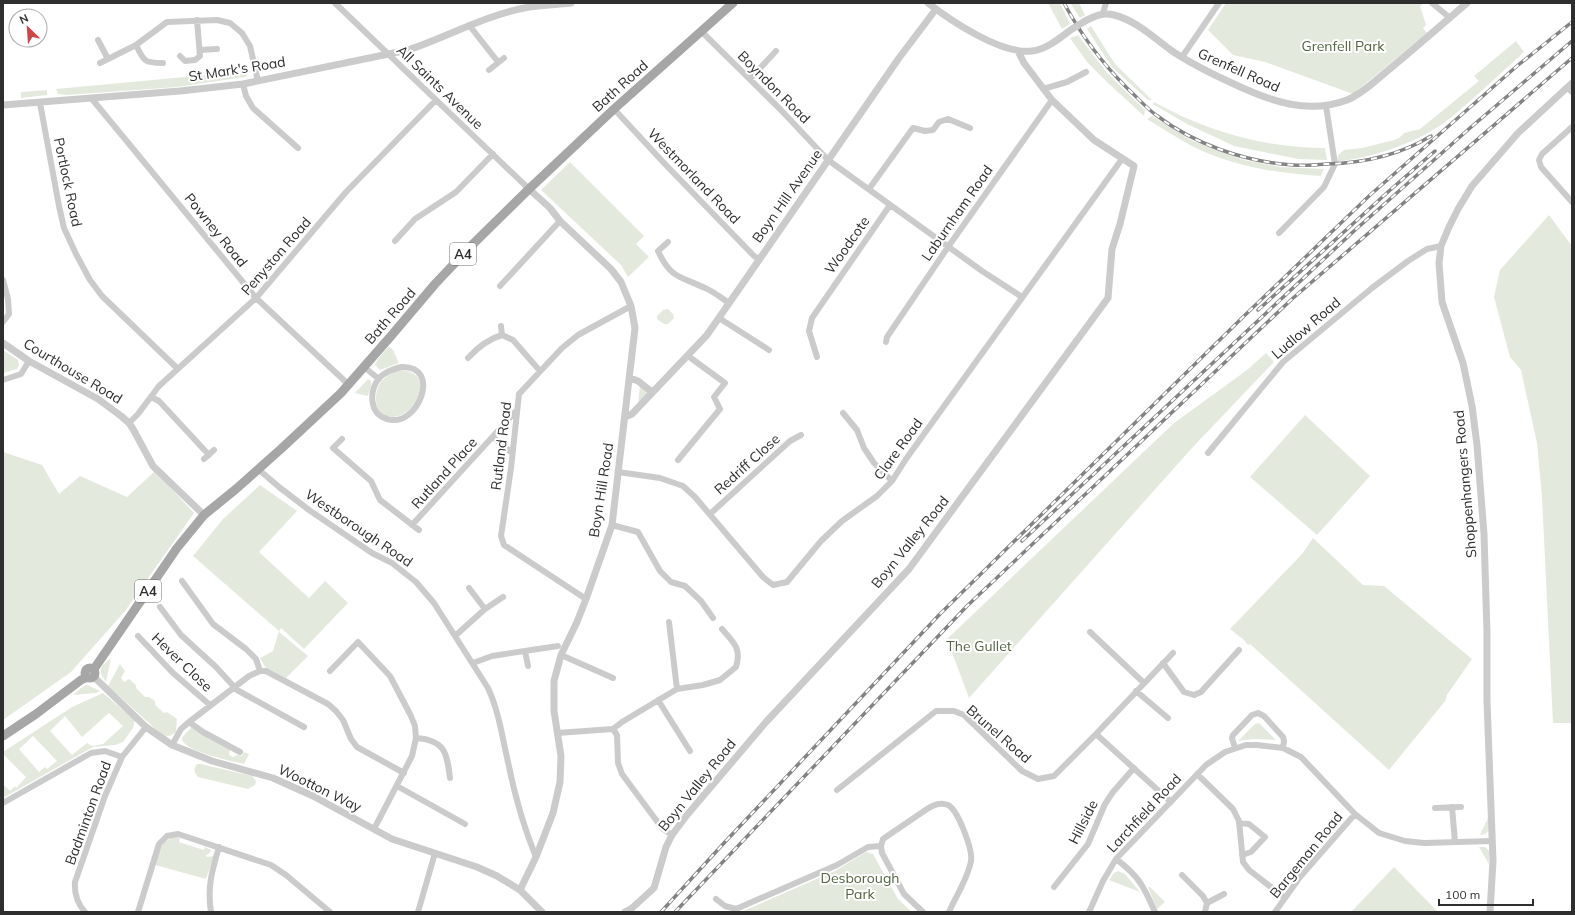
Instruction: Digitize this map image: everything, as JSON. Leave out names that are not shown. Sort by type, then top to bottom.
[{"type":"main road","name":"Bath Road","points":[[3,736],[36,714],[80,680],[91,674],[177,548],[204,515],[310,422],[348,384],[435,284],[529,189],[614,109],[734,3]]},
{"type":"street","name":"All Saints Avenue","points":[[334,3],[529,189]]},
{"type":"street","name":"St Mark's Road","points":[[3,105],[92,99],[243,84],[408,50],[522,5],[571,3]]},
{"type":"street","points":[[928,3],[987,40],[1018,51],[1032,52],[1059,38],[1085,21],[1103,13],[1106,3]]},
{"type":"street","points":[[1182,57],[1219,3]]},
{"type":"street","points":[[1432,3],[1450,18]]},
{"type":"street","name":"Grenfell Road","points":[[1103,13],[1113,14],[1144,30],[1182,57],[1212,75],[1255,94],[1281,103],[1299,106],[1326,106],[1345,101],[1357,95],[1394,66],[1467,3]]},
{"type":"street","name":"Boyn Hill Avenue","points":[[625,417],[632,414],[707,335],[899,58],[936,9]]},
{"type":"street","points":[[180,56],[185,61],[195,60],[200,56],[197,20]]},
{"type":"street","points":[[100,63],[136,46],[167,22],[217,20],[230,23],[242,33],[250,46],[258,81]]},
{"type":"street","points":[[469,25],[498,62]]},
{"type":"street","name":"Boyndon Road","points":[[702,31],[780,109],[828,160],[948,247],[1022,297]]},
{"type":"street","points":[[98,40],[108,59]]},
{"type":"street","points":[[136,46],[142,59],[148,63],[163,63]]},
{"type":"street","points":[[200,50],[217,48]]},
{"type":"street","points":[[1018,51],[1024,63],[1052,100],[1094,140],[1122,159]]},
{"type":"street","points":[[750,79],[776,52]]},
{"type":"street","points":[[489,70],[504,58]]},
{"type":"street","points":[[1043,89],[1067,82],[1086,72]]},
{"type":"street","points":[[243,84],[246,96],[253,108],[298,148]]},
{"type":"street","name":"Shoppenhangers Road","points":[[1490,912],[1493,861],[1484,534],[1478,445],[1463,363],[1442,302],[1440,280],[1441,246],[1458,210],[1472,186],[1518,133],[1570,88]]},
{"type":"street","name":"Powney Road","points":[[92,99],[256,298],[348,384]]},
{"type":"street","name":"Penyston Road","points":[[129,423],[138,414],[159,386],[256,298],[346,192],[436,100]]},
{"type":"street","name":"Laburnham Road","points":[[886,342],[887,337],[948,247],[1052,100]]},
{"type":"street","name":"Portlock Road","points":[[40,102],[64,228],[76,254],[90,280],[102,296],[178,369]]},
{"type":"street","points":[[1279,233],[1324,187],[1335,164],[1326,106]]},
{"type":"street","name":"Westmorland Road","points":[[614,109],[664,163],[754,256],[759,259]]},
{"type":"street","points":[[869,189],[915,125],[925,131],[933,130],[939,122],[948,119],[970,128]]},
{"type":"street","points":[[1572,127],[1542,154],[1539,160],[1541,167],[1572,202]]},
{"type":"street","points":[[395,241],[415,219],[456,192],[493,154]]},
{"type":"street","name":"Boyn Valley Road","points":[[625,912],[631,909],[654,888],[666,847],[672,835],[766,722],[909,569],[1108,298],[1112,249],[1120,224],[1134,166],[1122,159]]},
{"type":"street","name":"Clare Road","points":[[618,472],[660,478],[683,486],[710,514],[763,577],[773,584],[787,582],[821,541],[842,521],[877,496],[892,481],[1122,159]]},
{"type":"street","name":"Boyn Hill Road","points":[[520,890],[536,857],[553,813],[560,782],[561,756],[554,711],[554,680],[561,655],[577,622],[612,525],[635,328],[631,306],[621,282],[611,269],[560,221],[550,208],[529,189]]},
{"type":"street","name":"Woodcote","points":[[817,357],[809,331],[812,318],[827,302],[890,205]]},
{"type":"street","points":[[500,286],[560,221]]},
{"type":"street","points":[[668,242],[658,251],[663,262],[670,271],[678,277],[706,288],[729,303]]},
{"type":"street","name":"Ludlow Road","points":[[1208,453],[1283,362],[1372,288],[1408,261],[1427,249],[1441,246]]},
{"type":"street","points":[[3,280],[8,299],[9,314],[3,322]]},
{"type":"street","name":"Rutland Road","points":[[586,599],[504,545],[500,536],[512,453],[516,411],[519,394],[562,348],[578,336],[631,306]]},
{"type":"street","points":[[719,318],[769,350]]},
{"type":"street","points":[[501,326],[502,335]]},
{"type":"street","points":[[468,358],[476,349],[493,338],[502,335],[513,340],[540,371]]},
{"type":"street","name":"Courthouse Road","points":[[3,343],[29,361],[98,399],[129,423],[153,466],[204,515]]},
{"type":"street","points":[[678,460],[720,409],[714,397],[725,383],[688,356]]},
{"type":"street","points":[[3,380],[21,374],[29,361]]},
{"type":"street","points":[[364,367],[379,379]]},
{"type":"street","points":[[406,367],[416,371],[423,381],[424,392],[413,410],[401,419],[394,420],[383,417],[375,410],[372,403],[373,391],[379,379],[391,370],[406,367]]},
{"type":"street","points":[[630,378],[638,381],[652,392]]},
{"type":"street","points":[[151,397],[159,401],[207,457],[214,450]]},
{"type":"street","name":"Rutland Place","points":[[412,525],[516,411]]},
{"type":"street","points":[[843,413],[857,430],[864,448],[874,464],[892,481]]},
{"type":"street","name":"Redriff Close","points":[[710,514],[790,441],[801,435]]},
{"type":"street","name":"Rutland Place","points":[[493,437],[512,453]]},
{"type":"street","points":[[342,439],[332,448],[371,481],[380,500],[419,530]]},
{"type":"street","name":"Westborough Road","points":[[258,469],[308,510],[372,553],[404,571],[416,582],[434,603],[488,688],[499,716],[514,786],[536,857]]},
{"type":"street","points":[[612,525],[638,532],[660,571],[671,582],[685,586],[701,601],[713,618]]},
{"type":"street","points":[[182,581],[213,624],[256,659],[260,671]]},
{"type":"street","points":[[469,588],[485,609]]},
{"type":"street","points":[[455,636],[485,609],[503,597]]},
{"type":"street","points":[[160,607],[181,635],[216,667],[237,690],[304,727]]},
{"type":"street","points":[[669,622],[677,689]]},
{"type":"street","points":[[557,733],[613,729],[677,689],[703,685],[720,680],[736,667],[739,654],[737,646],[722,629]]},
{"type":"street","points":[[1090,632],[1144,683]]},
{"type":"street","name":"Hever Close","points":[[138,636],[173,674],[210,705]]},
{"type":"street","points":[[330,671],[358,642],[390,676],[415,726],[416,738],[412,756],[374,829]]},
{"type":"street","points":[[473,663],[492,656],[558,646]]},
{"type":"street","points":[[1163,663],[1184,692],[1194,695],[1201,692],[1239,650]]},
{"type":"street","points":[[525,651],[528,666]]},
{"type":"street","name":"Brunel Road","points":[[837,790],[936,711],[954,711],[964,715],[1022,771],[1038,779],[1054,776],[1096,734],[1173,652]]},
{"type":"street","points":[[561,655],[613,678]]},
{"type":"street","points":[[172,745],[180,729],[210,705],[253,673],[266,671],[328,704],[336,710],[343,720],[351,739],[357,747],[404,772]]},
{"type":"street","name":"Wootton Way","points":[[91,674],[146,727],[172,745],[212,761],[273,778],[313,796],[392,838],[435,853],[455,858],[497,876],[520,890],[542,912]]},
{"type":"street","points":[[1136,691],[1168,718]]},
{"type":"street","points":[[658,700],[690,751]]},
{"type":"street","points":[[1235,748],[1232,738],[1233,735],[1252,716],[1258,713],[1264,716],[1283,737],[1284,741],[1282,748]]},
{"type":"street","points":[[189,722],[203,732],[240,752]]},
{"type":"street","name":"Badminton Road","points":[[85,912],[76,898],[75,882],[105,796],[122,757],[146,727]]},
{"type":"street","points":[[613,729],[616,735],[618,763],[622,774],[662,828],[672,835]]},
{"type":"street","points":[[1096,734],[1171,802]]},
{"type":"street","points":[[416,738],[423,738],[436,743],[442,748],[447,754],[450,778]]},
{"type":"street","name":"Larchfield Road","points":[[1089,912],[1103,881],[1116,859],[1197,774],[1215,758],[1235,748],[1257,745],[1282,748],[1301,757],[1355,814],[1379,833],[1406,841],[1424,843],[1492,842]]},
{"type":"street","points":[[3,803],[91,753],[105,751],[122,757]]},
{"type":"street","name":"Hillside","points":[[1054,887],[1088,844],[1104,804],[1134,768]]},
{"type":"street","points":[[1197,774],[1233,809],[1240,823],[1242,860],[1249,870],[1285,898]]},
{"type":"street","points":[[397,786],[464,824]]},
{"type":"street","points":[[923,912],[904,894],[882,853],[881,846],[883,839],[927,809],[934,805],[944,804],[950,806],[955,812],[969,846],[971,860],[967,874],[949,912]]},
{"type":"street","points":[[1435,808],[1461,807]]},
{"type":"street","points":[[1452,808],[1455,842]]},
{"type":"street","name":"Bargeman Road","points":[[1275,912],[1304,871],[1355,814]]},
{"type":"street","points":[[1240,823],[1249,824],[1265,837],[1251,852],[1242,855]]},
{"type":"street","points":[[138,912],[158,847],[164,838],[170,834],[178,834],[271,865],[286,875],[330,912]]},
{"type":"street","points":[[716,899],[725,906],[736,909],[837,865],[868,847],[881,846]]},
{"type":"street","points":[[211,912],[209,896],[210,880],[219,847]]},
{"type":"street","points":[[418,912],[435,853]]},
{"type":"street","points":[[1116,859],[1130,869],[1144,886],[1155,912]]},
{"type":"street","points":[[1182,875],[1203,896],[1207,903],[1205,912]]},
{"type":"street","points":[[1189,882],[1195,876]]},
{"type":"street","points":[[1207,903],[1224,894]]},
{"type":"green space","points":[[1048,3],[1060,3],[1070,24],[1062,29]]},
{"type":"green space","points":[[1070,3],[1079,3],[1085,15],[1080,18]]},
{"type":"green space","name":"Grenfell Park","points":[[1226,3],[1424,3],[1420,6],[1426,25],[1423,28],[1427,33],[1353,94],[1265,62],[1233,55],[1208,30]]},
{"type":"green space","points":[[1091,26],[1115,64],[1152,100],[1148,100],[1112,67],[1087,29]]},
{"type":"green space","points":[[1078,35],[1107,73],[1145,110],[1144,116],[1087,62],[1070,38]]},
{"type":"green space","points":[[1516,41],[1524,52],[1476,96],[1438,127],[1415,140],[1390,150],[1337,162],[1338,155],[1344,150],[1362,148],[1394,140],[1399,138],[1404,133],[1420,129],[1479,81],[1474,76]]},
{"type":"green space","points":[[250,71],[245,77],[177,87],[67,95],[58,94],[56,89]]},
{"type":"green space","points":[[47,90],[47,95],[21,98],[21,92]]},
{"type":"green space","points":[[1154,102],[1194,121],[1236,136],[1280,145],[1325,148],[1327,160],[1298,159],[1234,146],[1187,124],[1153,104]]},
{"type":"green space","points":[[1152,116],[1193,141],[1244,160],[1281,167],[1324,169],[1321,176],[1304,175],[1271,171],[1239,164],[1192,146],[1147,119]]},
{"type":"green space","points":[[570,162],[644,236],[636,244],[649,257],[628,277],[621,265],[541,190]]},
{"type":"green space","points":[[1549,215],[1572,246],[1572,723],[1553,723],[1542,497],[1537,443],[1521,370],[1510,357],[1494,297],[1500,270]]},
{"type":"green space","points":[[668,309],[673,314],[674,318],[668,324],[664,324],[657,319],[657,316],[663,310]]},
{"type":"green space","points":[[389,346],[393,350],[399,363],[380,370],[375,365]]},
{"type":"green space","points":[[3,350],[18,360],[19,365],[17,369],[3,373]]},
{"type":"green space","name":"The Gullet","points":[[1266,353],[1274,362],[1192,448],[969,698],[947,639],[1174,423],[1247,370]]},
{"type":"green space","points":[[399,370],[412,373],[419,379],[421,388],[413,406],[405,413],[396,417],[386,416],[382,414],[377,406],[377,391],[383,380]]},
{"type":"green space","points":[[368,379],[371,381],[371,387],[368,396],[355,393]]},
{"type":"green space","points":[[640,384],[650,391],[638,405]]},
{"type":"green space","points":[[1305,415],[1370,476],[1317,535],[1250,477]]},
{"type":"green space","points":[[3,452],[42,465],[59,494],[80,476],[127,497],[155,471],[194,513],[125,611],[71,672],[3,720]]},
{"type":"green space","points":[[260,485],[297,511],[259,552],[309,598],[325,581],[348,603],[304,649],[281,628],[279,632],[308,656],[286,678],[265,667],[260,658],[273,651],[279,631],[193,556],[223,519]]},
{"type":"green space","points":[[1313,538],[1363,585],[1384,586],[1472,659],[1447,695],[1446,700],[1389,770],[1250,644],[1248,645],[1230,629],[1303,553]]},
{"type":"green space","points":[[111,658],[106,682],[101,674],[101,669],[102,666]]},
{"type":"green space","points":[[120,664],[125,671],[121,678],[124,682],[129,679],[136,685],[136,688],[145,697],[149,697],[155,701],[155,705],[164,713],[167,712],[177,719],[176,732],[168,736],[160,733],[108,686]]},
{"type":"green space","points":[[86,685],[100,691],[96,693],[73,695],[81,688]]},
{"type":"green space","points":[[103,693],[135,720],[133,728],[123,742],[115,745],[93,747],[3,798],[3,784],[10,791],[15,786],[16,788],[26,777],[3,754],[3,752],[72,707]],"holes":[[[109,713],[123,726],[103,744],[92,746],[87,743],[72,755],[50,731],[65,716],[82,737]],[[33,736],[57,761],[47,769],[45,767],[39,772],[19,749]]]},
{"type":"green space","points":[[1259,723],[1276,740],[1253,739],[1238,741],[1255,724]]},
{"type":"green space","points":[[192,727],[229,749],[229,755],[233,757],[237,755],[242,756],[244,752],[249,754],[244,764],[200,752],[186,744],[182,740],[183,736]]},
{"type":"green space","points":[[197,764],[252,776],[256,781],[255,785],[248,789],[198,777],[194,770]]},
{"type":"green space","points":[[1488,818],[1489,830],[1485,834],[1480,835]]},
{"type":"green space","points":[[171,838],[180,838],[179,842],[204,850],[205,847],[211,850],[209,854],[206,855],[207,857],[214,856],[206,879],[155,865],[161,847],[164,843]]},
{"type":"green space","points":[[1479,847],[1485,847],[1489,851],[1489,864]]},
{"type":"green space","name":"Desborough Park","points":[[866,852],[873,854],[898,899],[912,912],[741,912],[835,871]]},
{"type":"green space","points":[[1394,867],[1438,912],[1351,912]]},
{"type":"green space","points":[[1118,871],[1125,874],[1140,892],[1109,880],[1114,873]]},
{"type":"green space","points":[[1148,887],[1150,887],[1165,902],[1157,909]]},
{"type":"railway","points":[[1064,3],[1085,37],[1101,59],[1145,105],[1156,115],[1187,135],[1221,150],[1239,156],[1275,163],[1314,165],[1354,162],[1381,157],[1419,143],[1431,136]]},
{"type":"railway","points":[[661,912],[940,614],[1242,318],[1369,196],[1517,66],[1572,22]]},
{"type":"railway","points":[[1022,541],[1354,231],[1470,128],[1572,41]]},
{"type":"railway","points":[[675,912],[967,606],[1292,299],[1572,58]]},
{"type":"railway","points":[[1258,310],[1435,151]]}]
